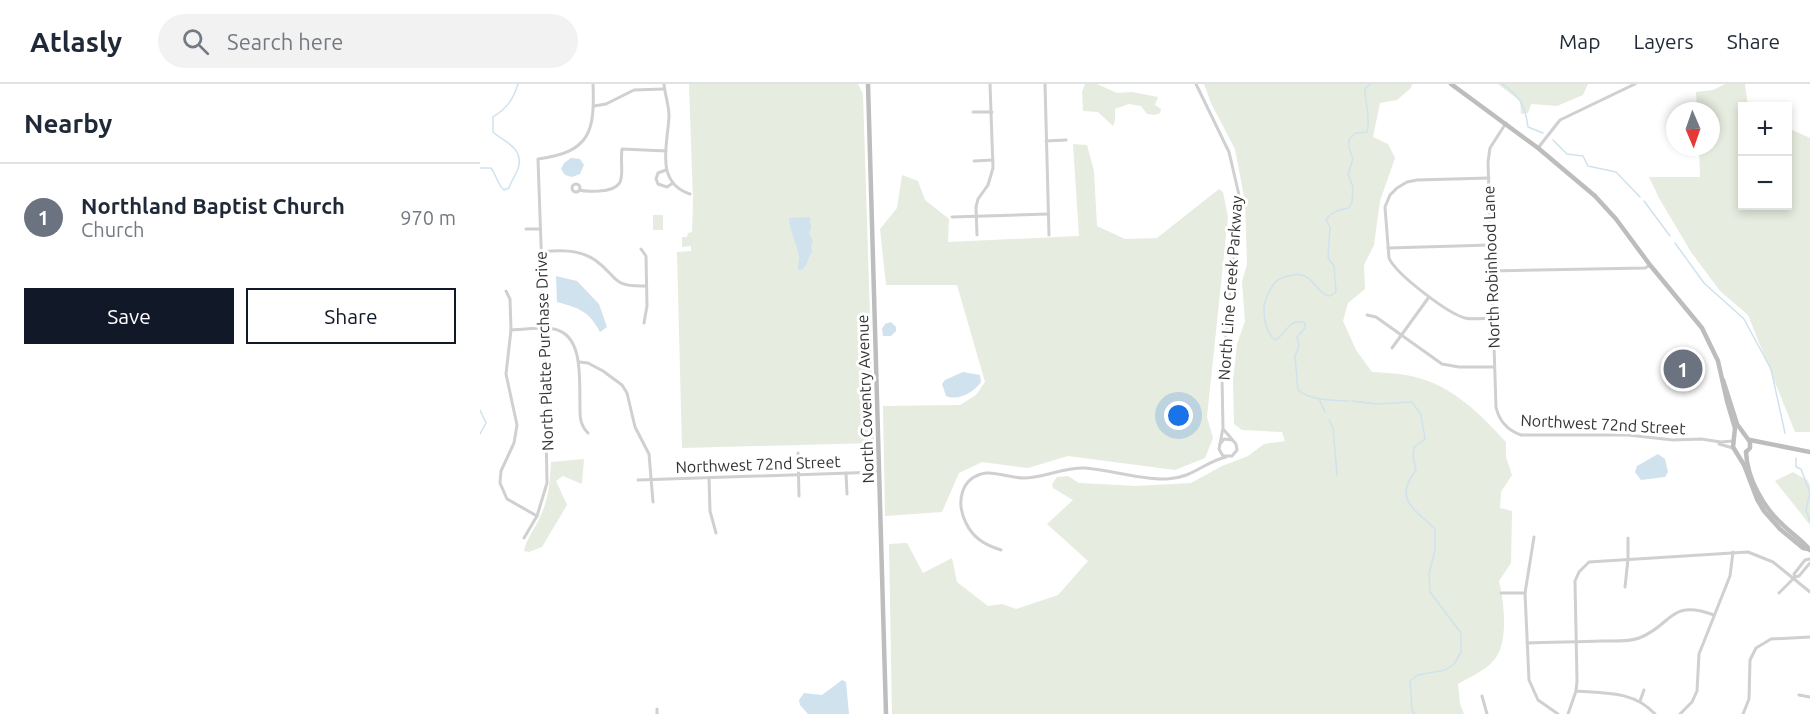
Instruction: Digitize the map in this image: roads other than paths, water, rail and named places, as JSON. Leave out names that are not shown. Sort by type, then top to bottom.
[{"type":"main road","name":"North Coventry Avenue","points":[[868,84],[886,714]]},
{"type":"main road","points":[[1451,84],[1506,123],[1595,196],[1616,219],[1650,265],[1702,328],[1712,345],[1722,377],[1735,428],[1733,440],[1735,450],[1744,465],[1757,499],[1780,529],[1803,548],[1809,550]]},
{"type":"main road","points":[[1722,377],[1737,424],[1750,441],[1772,443],[1810,452]]},
{"type":"main road","points":[[1733,440],[1739,435],[1745,436]]},
{"type":"main road","points":[[1750,441],[1749,467],[1763,500],[1781,524],[1806,544],[1809,550]]},
{"type":"main road","points":[[1735,450],[1748,450],[1772,443]]},
{"type":"street","points":[[593,84],[594,106],[606,104],[633,90],[664,86],[669,117],[667,170],[673,183],[690,194]]},
{"type":"street","points":[[977,235],[978,199],[992,177],[990,84]]},
{"type":"street","points":[[1045,84],[1049,235]]},
{"type":"street","name":"North Line Creek Parkway","points":[[1196,84],[1229,152],[1239,195],[1222,377],[1221,422],[1223,428],[1219,449],[1213,461]]},
{"type":"street","points":[[1538,148],[1560,120],[1635,84]]},
{"type":"street","name":"North Platte Purchase Drive","points":[[524,538],[537,516],[547,483],[538,159],[567,153],[582,141],[592,123],[594,106]]},
{"type":"street","points":[[973,112],[992,112]]},
{"type":"street","name":"North Robinhood Lane","points":[[1498,415],[1494,367],[1489,178],[1490,148],[1506,123]]},
{"type":"street","points":[[1046,141],[1066,140]]},
{"type":"street","points":[[579,190],[584,192],[611,190],[617,187],[623,176],[622,149],[666,151]]},
{"type":"street","points":[[974,161],[993,160]]},
{"type":"street","points":[[667,170],[658,173],[656,179],[658,184],[667,187],[673,183]]},
{"type":"street","points":[[1489,178],[1417,180],[1404,183],[1393,191],[1385,207],[1388,248],[1392,265],[1429,297],[1464,318],[1493,318]]},
{"type":"street","points":[[952,217],[1048,214]]},
{"type":"street","points":[[526,229],[540,229]]},
{"type":"street","points":[[1388,248],[1491,245]]},
{"type":"street","points":[[641,249],[646,256],[647,306],[644,322]]},
{"type":"street","points":[[541,252],[564,250],[579,253],[596,261],[622,284],[646,286]]},
{"type":"street","points":[[1491,271],[1645,268],[1650,265]]},
{"type":"street","points":[[506,291],[510,299],[512,330],[506,374],[517,425],[514,443],[501,471],[500,483],[507,499],[537,516]]},
{"type":"street","points":[[1392,348],[1429,297]]},
{"type":"street","points":[[1367,315],[1376,317],[1433,359],[1447,366],[1494,367]]},
{"type":"street","points":[[512,330],[544,328],[562,332],[573,343],[579,362],[580,422],[588,433]]},
{"type":"street","points":[[579,362],[588,363],[603,371],[622,385],[627,393],[635,427],[650,454],[653,502]]},
{"type":"street","name":"Northwest 72nd Street","points":[[1498,415],[1505,426],[1521,435],[1628,435],[1673,440],[1733,440]]},
{"type":"street","points":[[1001,550],[974,536],[960,511],[961,494],[964,487],[975,476],[994,474],[1022,478],[1041,477],[1074,468],[1167,479],[1195,472],[1213,461],[1232,456],[1237,447],[1223,428]]},
{"type":"street","points":[[1220,444],[1224,440],[1232,440]]},
{"type":"street","name":"Northwest 72nd Street","points":[[1715,441],[1735,450]]},
{"type":"street","points":[[1219,449],[1226,457]]},
{"type":"street","points":[[798,453],[799,496]]},
{"type":"street","name":"Northwest 72nd Street","points":[[638,480],[879,472]]},
{"type":"street","points":[[846,473],[847,494]]},
{"type":"street","points":[[709,478],[710,511],[716,533]]},
{"type":"street","points":[[1534,537],[1525,593],[1529,680],[1538,700],[1558,714]]},
{"type":"street","points":[[1625,587],[1628,538]]},
{"type":"street","points":[[1680,714],[1692,702],[1697,691],[1699,654],[1730,576],[1733,552]]},
{"type":"street","points":[[1568,714],[1576,691],[1575,581],[1584,566],[1594,561],[1748,552],[1761,556],[1795,578],[1810,592]]},
{"type":"street","points":[[1779,592],[1799,576],[1810,561]]},
{"type":"street","points":[[1501,593],[1525,593]]},
{"type":"street","points":[[1527,643],[1630,640],[1639,638],[1671,615],[1685,610],[1700,610],[1714,615]]},
{"type":"street","points":[[1743,714],[1749,699],[1750,660],[1753,652],[1770,639],[1810,637]]},
{"type":"street","points":[[1640,701],[1644,690]]},
{"type":"street","points":[[1576,691],[1621,694],[1640,701],[1655,714]]},
{"type":"street","points":[[1799,694],[1810,697]]},
{"type":"street","points":[[1482,696],[1487,714]]},
{"type":"water","points":[[571,158],[580,159],[584,165],[580,174],[572,177],[565,175],[561,169],[564,163]]},
{"type":"water","points":[[810,217],[809,233],[813,242],[812,252],[805,267],[798,270],[799,256],[789,218]]},
{"type":"water","points":[[556,276],[577,281],[599,304],[607,327],[600,332],[592,319],[583,311],[557,302]]},
{"type":"water","points":[[891,322],[896,327],[896,331],[891,336],[883,336],[882,329],[885,324]]},
{"type":"water","points":[[963,372],[980,375],[981,382],[965,395],[946,396],[942,384],[945,380]]},
{"type":"water","points":[[1658,454],[1665,459],[1668,472],[1665,477],[1641,480],[1635,472],[1637,466]]},
{"type":"water","points":[[842,680],[846,682],[849,714],[808,714],[800,705],[799,700],[804,693],[822,695]]},
{"type":"waterway","points":[[480,168],[491,168],[502,188],[504,190],[509,188],[518,168],[518,154],[493,132],[493,117],[509,103],[518,84]]},
{"type":"waterway","points":[[1348,401],[1315,398],[1298,390],[1295,356],[1299,346],[1297,337],[1305,328],[1305,323],[1295,322],[1275,340],[1266,327],[1264,308],[1269,291],[1279,279],[1288,276],[1303,275],[1324,294],[1330,296],[1336,292],[1334,266],[1328,258],[1330,227],[1326,220],[1333,213],[1349,208],[1352,202],[1353,187],[1348,174],[1353,159],[1349,139],[1356,133],[1367,132],[1365,89],[1370,84]]},
{"type":"waterway","points":[[1502,84],[1521,102],[1528,127],[1543,133]]},
{"type":"waterway","points":[[1553,140],[1567,154],[1583,156],[1588,166],[1616,172],[1640,197]]},
{"type":"waterway","points":[[1644,201],[1670,236]]},
{"type":"waterway","points":[[1675,243],[1704,283],[1744,319],[1771,369],[1785,433]]},
{"type":"waterway","points":[[1319,399],[1325,412]]},
{"type":"waterway","points":[[1352,401],[1376,404],[1412,402],[1421,415],[1425,439],[1414,447],[1416,470],[1409,480],[1406,496],[1414,509],[1435,529],[1435,550],[1429,574],[1430,592],[1461,633],[1461,652],[1454,664],[1445,670],[1418,675],[1410,681],[1414,714]]},
{"type":"waterway","points":[[480,410],[486,423],[480,434]]},
{"type":"waterway","points":[[1329,420],[1333,428],[1337,475]]},
{"type":"waterway","points":[[1796,458],[1796,467],[1801,469],[1810,493],[1806,510],[1810,521]]},
{"type":"place","name":"Northland Baptist Church","points":[[1683,369]]}]
